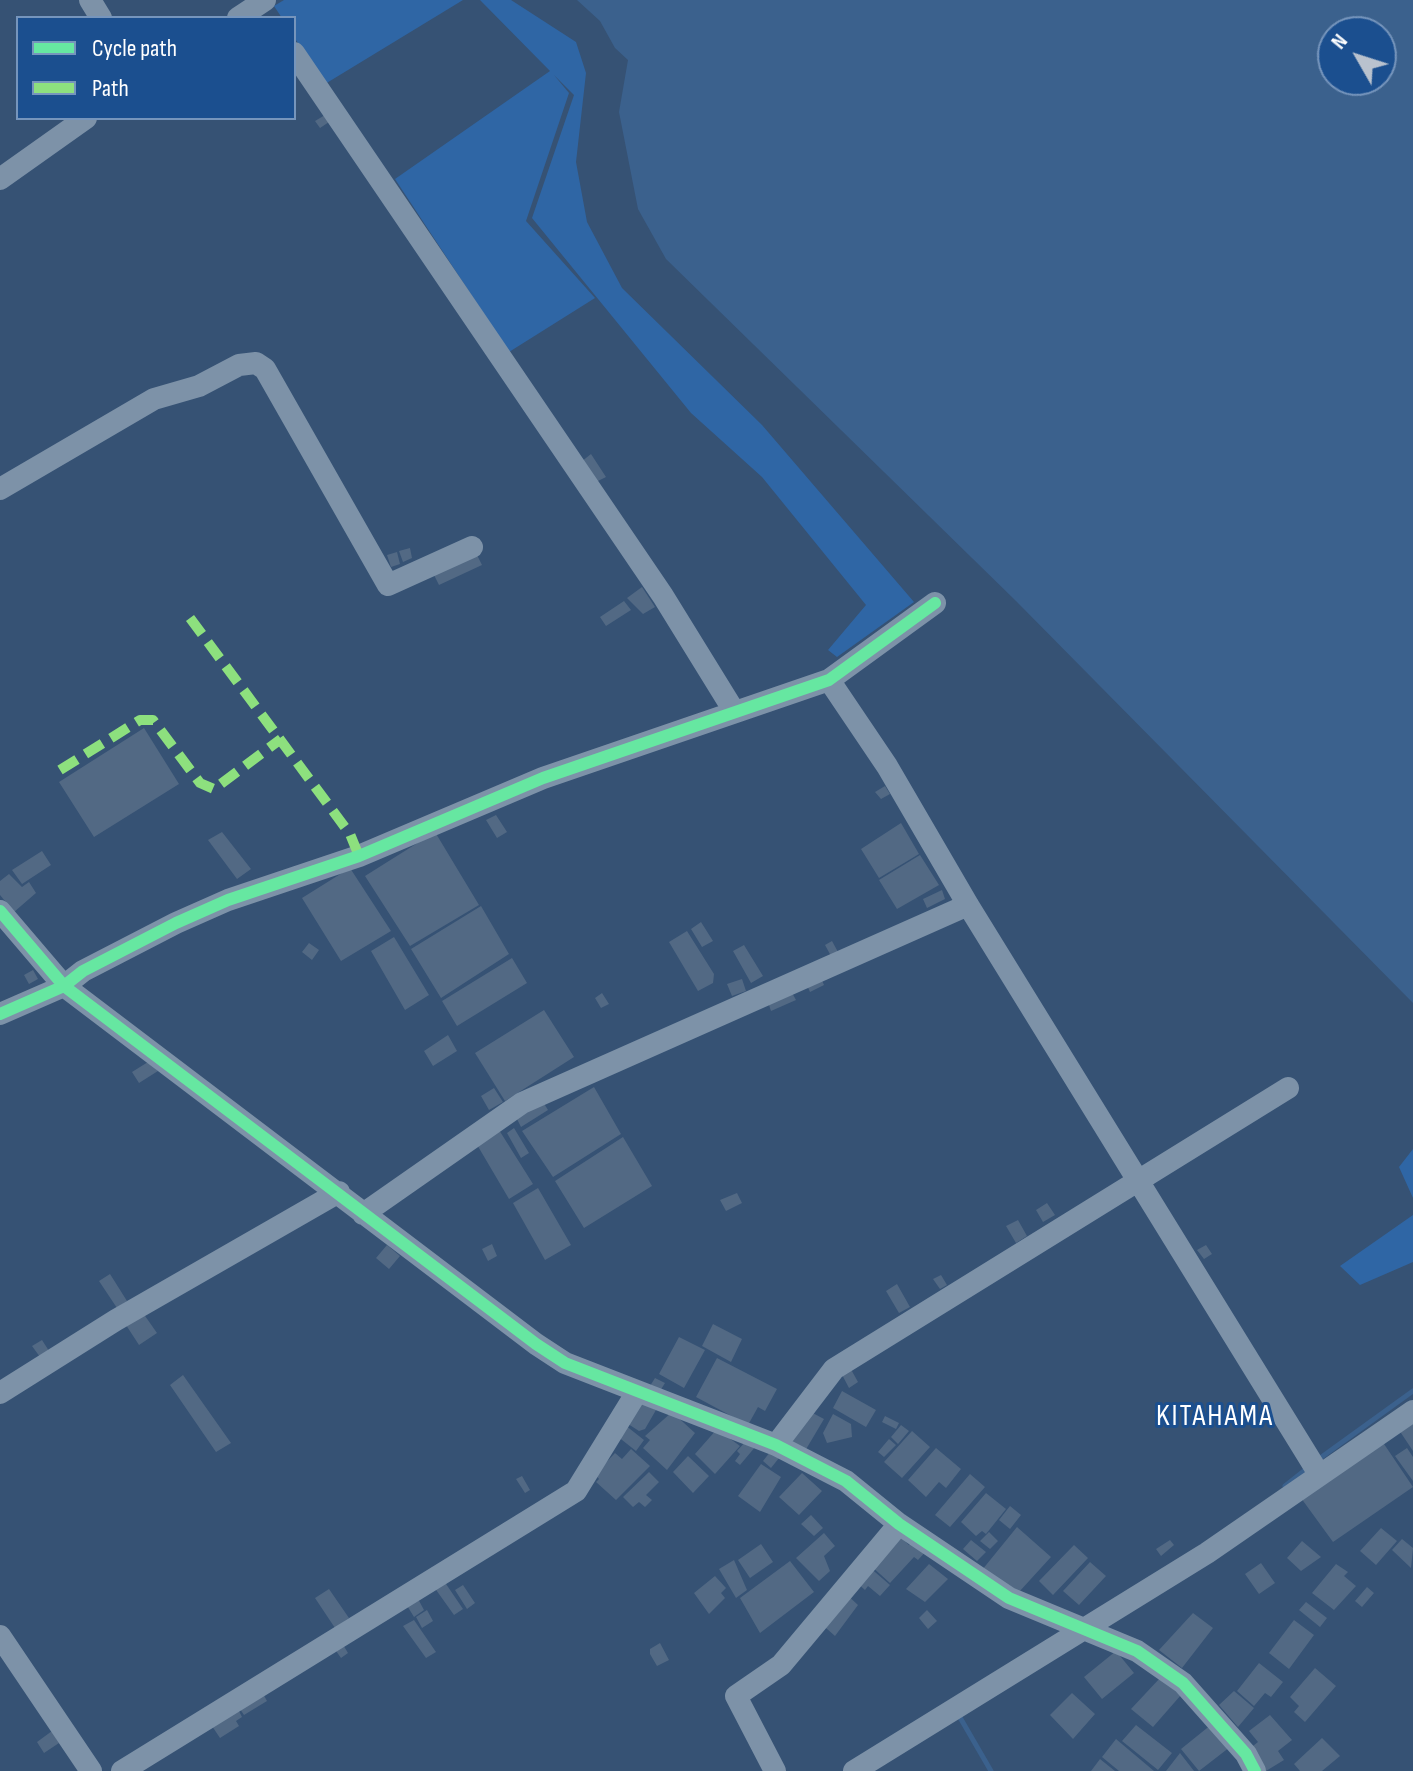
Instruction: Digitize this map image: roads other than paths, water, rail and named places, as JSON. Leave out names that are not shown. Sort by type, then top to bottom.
[{"type":"street","points":[[243,16],[265,7]]},
{"type":"street","points":[[296,56],[663,596],[734,711]]},
{"type":"street","points":[[0,179],[83,120]]},
{"type":"street","points":[[0,489],[154,399],[199,386],[239,365],[256,363],[265,369],[388,585],[472,547]]},
{"type":"street","points":[[0,1014],[64,986],[83,971],[228,900],[359,856],[543,778],[829,680],[935,603]]},
{"type":"street","points":[[829,680],[887,766],[968,905],[1316,1469]]},
{"type":"street","points":[[363,1214],[522,1103],[968,905]]},
{"type":"street","points":[[0,911],[64,986],[339,1192],[363,1214],[565,1363],[776,1445],[846,1481],[899,1524],[1009,1598],[1137,1651],[1183,1683],[1246,1754],[1255,1771]]},
{"type":"street","points":[[776,1445],[834,1369],[1288,1088]]},
{"type":"street","points":[[0,1393],[116,1320],[339,1192]]},
{"type":"street","points":[[122,1771],[576,1491],[637,1392]]},
{"type":"street","points":[[854,1771],[956,1710],[1076,1626],[1207,1553],[1316,1469],[1413,1411]]},
{"type":"street","points":[[775,1771],[736,1696],[781,1665],[899,1524]]},
{"type":"street","points":[[0,1636],[91,1771]]},
{"type":"waterway","points":[[1316,1461],[1413,1391]]},
{"type":"waterway","points":[[1285,1486],[1309,1467]]},
{"type":"waterway","points":[[958,1714],[991,1771]]},
{"type":"district","name":"KITAHAMA","points":[[1215,1417]]}]
